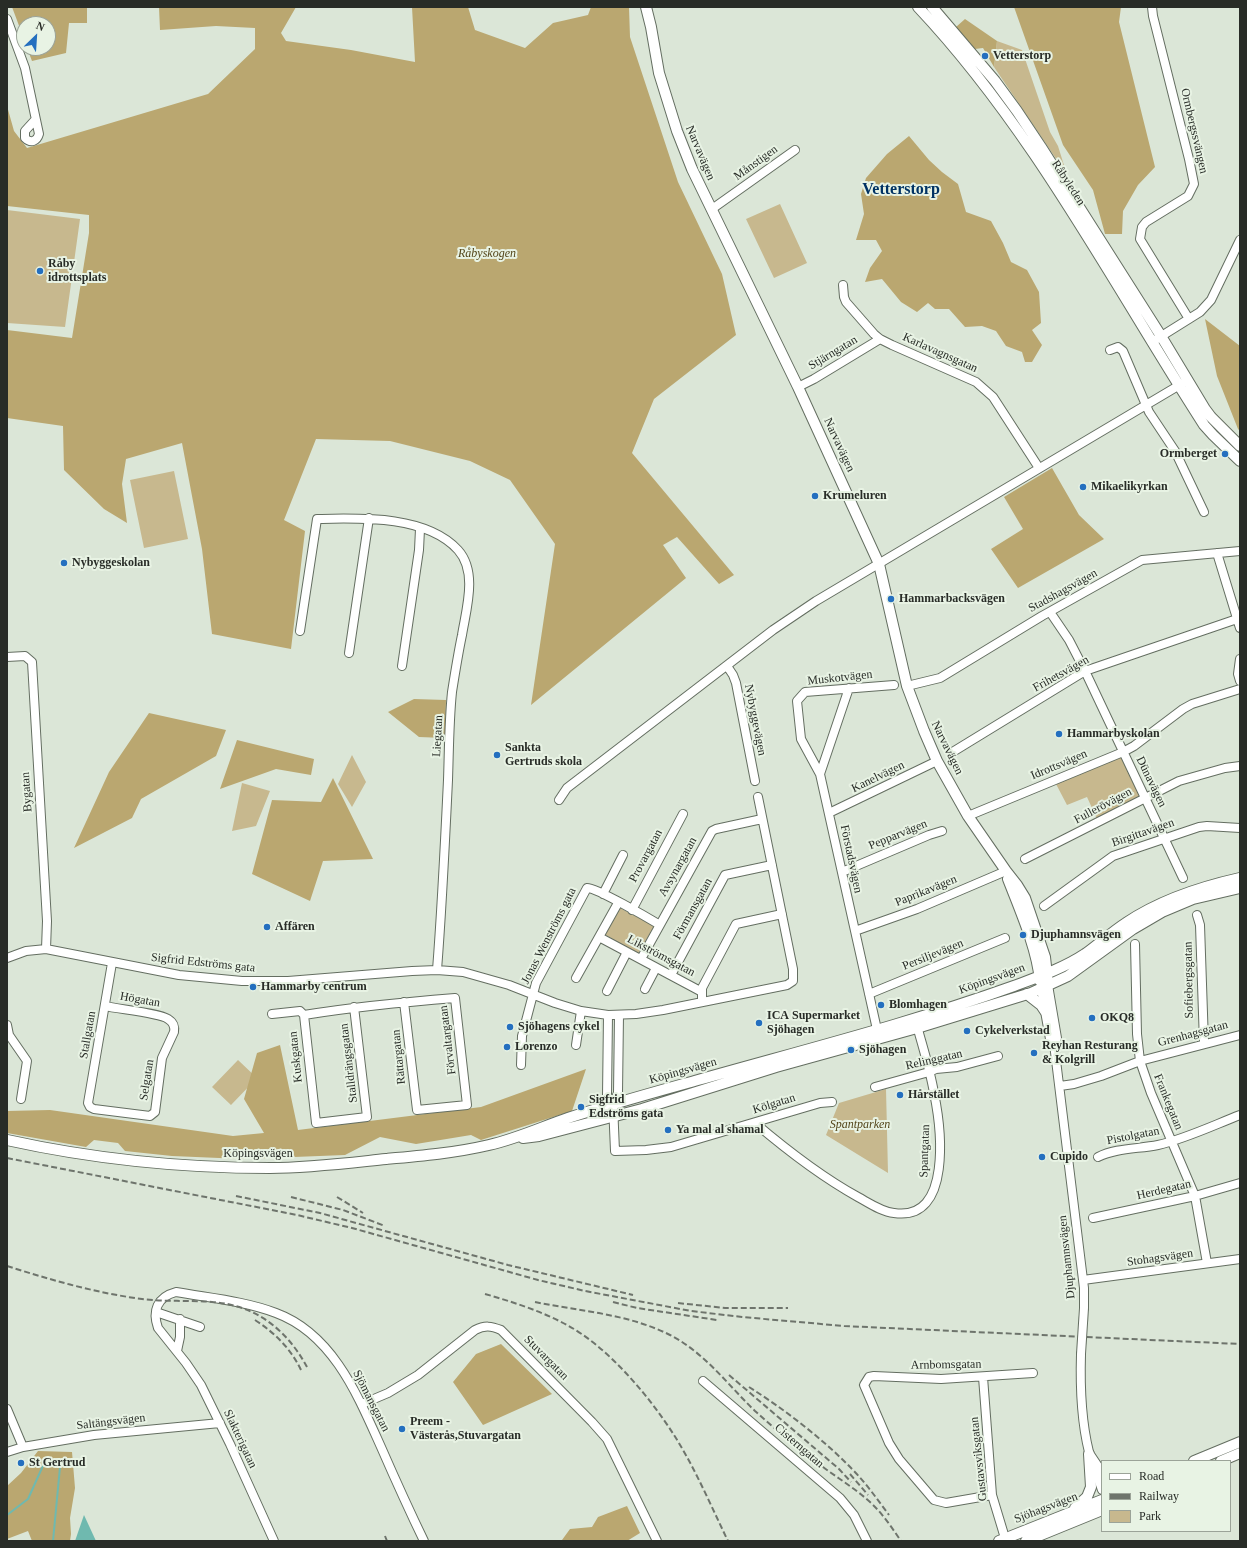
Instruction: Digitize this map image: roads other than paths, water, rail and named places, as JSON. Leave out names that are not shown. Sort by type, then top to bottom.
[{"type":"main road","name":"Narvavägen","points":[[646,7],[659,74],[677,131],[692,169],[798,387],[879,564],[907,686],[913,705],[937,761],[968,816],[1017,885],[1030,911],[1045,957],[1044,981]]},
{"type":"main road","name":"Narvavägen","points":[[651,7],[651,27]]},
{"type":"main road","name":"Råbyleden","points":[[918,7],[964,60],[1016,127],[1152,342],[1183,383]]},
{"type":"main road","name":"Råbyleden","points":[[932,7],[995,81],[1041,146],[1161,336],[1183,383]]},
{"type":"main road","points":[[1183,383],[1211,417],[1240,446]]},
{"type":"main road","points":[[1183,383],[1204,425],[1240,461]]},
{"type":"main road","name":"Narvavägen","points":[[1006,871],[1007,878],[1022,914],[1044,981]]},
{"type":"main road","points":[[993,1005],[1001,996],[1038,984],[1083,959],[1088,952],[1127,922],[1168,900],[1190,891],[1240,878]]},
{"type":"main road","name":"Köpingsvägen","points":[[916,1023],[1023,982],[1044,981],[1068,976],[1133,929],[1162,912],[1193,899],[1240,888]]},
{"type":"main road","points":[[1023,982],[1033,971],[1032,956],[1034,952]]},
{"type":"main road","name":"Köpingsvägen","points":[[7,1140],[62,1152],[139,1162],[194,1166],[273,1168],[342,1164],[425,1155],[484,1146],[509,1140],[539,1136],[614,1117],[878,1034],[916,1023],[993,1005],[1027,994],[1044,981]]},
{"type":"main road","points":[[1027,994],[1041,1005],[1045,1011]]},
{"type":"main road","name":"Köpingsvägen","points":[[509,1140],[543,1126],[613,1104],[788,1056],[878,1034]]},
{"type":"main road","points":[[1196,1460],[1240,1442]]},
{"type":"main road","points":[[1224,1448],[1240,1446]]},
{"type":"main road","points":[[1223,1460],[1240,1453]]},
{"type":"main road","points":[[1089,1454],[1101,1472]]},
{"type":"main road","points":[[1068,1513],[1087,1497],[1090,1487],[1089,1454]]},
{"type":"main road","name":"Sjöhagsvägen","points":[[1003,1540],[1101,1500]]},
{"type":"main road","points":[[1047,1532],[1055,1526],[1101,1504]]},
{"type":"main road","name":"Sjöhagsvägen","points":[[1026,1541],[1101,1510]]},
{"type":"street","name":"Ormbergssvängen","points":[[1152,7],[1194,184],[1188,196],[1146,222],[1142,227],[1140,239],[1142,245],[1189,319]]},
{"type":"street","points":[[7,19],[25,68],[35,120]]},
{"type":"street","name":"Månstigen","points":[[712,210],[795,150]]},
{"type":"street","points":[[1152,342],[1200,312],[1211,300],[1240,240]]},
{"type":"street","name":"Karlavagnsgatan","points":[[843,285],[844,297],[850,306],[880,339],[976,382],[993,397],[1039,468]]},
{"type":"street","name":"Stjärngatan","points":[[798,387],[880,339]]},
{"type":"street","points":[[1110,350],[1118,347],[1123,351],[1150,412],[1176,451],[1204,512]]},
{"type":"street","points":[[560,800],[567,788],[773,630],[816,601],[1183,383]]},
{"type":"street","points":[[349,653],[369,518]]},
{"type":"street","name":"Liegatan","points":[[300,631],[317,519],[369,518],[399,523],[420,529],[447,541],[458,550],[465,562],[468,571],[468,595],[452,694],[442,902],[437,970]]},
{"type":"street","points":[[402,666],[419,550],[420,529]]},
{"type":"street","name":"Stadshagsvägen","points":[[907,686],[940,678],[1050,612],[1142,560],[1240,551]]},
{"type":"street","points":[[1217,553],[1240,628]]},
{"type":"street","name":"Dünavägen","points":[[1050,612],[1069,640],[1085,671],[1183,878]]},
{"type":"street","name":"Frihetsvägen","points":[[951,753],[1085,671],[1237,619]]},
{"type":"street","name":"Bygatan","points":[[7,657],[25,656],[32,662],[47,921],[46,949]]},
{"type":"street","points":[[1240,659],[1238,674],[1240,681]]},
{"type":"street","name":"Nybyggevägen","points":[[726,666],[733,675],[736,683],[755,780]]},
{"type":"street","name":"Muskotvägen","points":[[820,774],[801,739],[797,701],[805,692],[894,685]]},
{"type":"street","points":[[820,774],[849,688]]},
{"type":"street","name":"Idrottsvägen","points":[[968,816],[1123,752],[1134,746],[1183,709],[1192,704],[1240,689]]},
{"type":"street","name":"Kanelvägen","points":[[829,814],[937,761]]},
{"type":"street","name":"Fullerövägen","points":[[1025,859],[1179,781],[1225,768],[1240,766]]},
{"type":"street","name":"Förstadsvägen","points":[[820,774],[878,1034]]},
{"type":"street","name":"Sigfrid Edströms gata","points":[[7,958],[26,951],[46,949],[112,963],[190,976],[264,982],[437,970],[463,972],[509,984],[555,1003],[582,1011],[619,1015],[643,1013],[791,983],[794,975],[758,797]]},
{"type":"street","name":"Provargatan","points":[[632,910],[683,814]]},
{"type":"street","name":"Avsynargatan","points":[[641,959],[712,831],[762,819]]},
{"type":"street","name":"Birgittavägen","points":[[1044,906],[1113,856],[1199,827],[1240,828]]},
{"type":"street","name":"Pepparvägen","points":[[842,872],[929,834],[942,831]]},
{"type":"street","points":[[623,855],[603,894],[660,925]]},
{"type":"street","name":"Förmansgatan","points":[[671,975],[725,875],[772,865]]},
{"type":"street","name":"Paprikavägen","points":[[855,931],[917,909],[1006,871]]},
{"type":"street","name":"Jonas Wenströms gata","points":[[521,1065],[522,1036],[532,994],[540,974],[587,888],[603,894]]},
{"type":"street","points":[[576,978],[618,903]]},
{"type":"street","points":[[702,992],[702,988],[736,924],[782,914]]},
{"type":"street","name":"Sofiebergsgatan","points":[[1197,915],[1200,925],[1204,1043]]},
{"type":"street","name":"Likströmsgatan","points":[[599,937],[702,992],[702,1002]]},
{"type":"street","name":"Persiljevägen","points":[[869,994],[1005,938]]},
{"type":"street","name":"Frankegatan","points":[[1136,944],[1140,1061],[1171,1141],[1195,1196],[1207,1263]]},
{"type":"street","points":[[607,991],[627,952]]},
{"type":"street","name":"Stallgatan","points":[[112,963],[88,1104],[94,1109],[144,1116]]},
{"type":"street","points":[[645,989],[656,968]]},
{"type":"street","name":"Djuphamnsvägen","points":[[1044,981],[1045,1011],[1050,1039],[1054,1044],[1060,1086],[1083,1280],[1084,1308],[1080,1388],[1084,1430],[1089,1454],[1101,1487]]},
{"type":"street","name":"Djuphamnsvägen","points":[[1044,981],[1057,1038],[1054,1044]]},
{"type":"street","name":"Förvaltargatan","points":[[404,1002],[455,998],[467,1105],[416,1110]]},
{"type":"street","name":"Kuskgatan","points":[[316,1123],[304,1015],[354,1007],[404,1002]]},
{"type":"street","name":"Rättargatan","points":[[404,1002],[416,1110]]},
{"type":"street","name":"Högatan","points":[[105,1006],[164,1017],[170,1020]]},
{"type":"street","name":"Stalldrängsgatan","points":[[316,1123],[367,1117],[354,1007]]},
{"type":"street","points":[[272,1014],[300,1011],[304,1015]]},
{"type":"street","points":[[576,1045],[582,1011]]},
{"type":"street","points":[[608,1014],[607,1096],[613,1104]]},
{"type":"street","points":[[614,1117],[613,1104],[618,1093],[619,1015]]},
{"type":"street","name":"Selgatan","points":[[144,1116],[150,1116],[154,1112],[162,1058],[175,1029],[170,1020]]},
{"type":"street","name":"Spantgatan","points":[[755,1123],[794,1156],[838,1186],[865,1201],[893,1213],[901,1214],[913,1212],[921,1208],[935,1188],[939,1164],[939,1123],[934,1091],[916,1023]]},
{"type":"street","points":[[7,1025],[9,1035],[27,1061],[21,1099]]},
{"type":"street","name":"Grenhagsgatan","points":[[1060,1086],[1074,1084],[1101,1076],[1140,1061],[1204,1043],[1240,1035]]},
{"type":"street","name":"Relinggatan","points":[[875,1087],[936,1069],[956,1067],[998,1056]]},
{"type":"street","name":"Kölgatan","points":[[614,1117],[614,1151],[646,1150],[671,1147],[820,1103],[832,1102]]},
{"type":"street","name":"Pistolgatan","points":[[1098,1157],[1106,1153],[1159,1145],[1240,1115]]},
{"type":"street","name":"Herdegatan","points":[[1093,1218],[1195,1196],[1240,1183]]},
{"type":"street","name":"Stohagsvägen","points":[[1083,1280],[1240,1259]]},
{"type":"street","name":"Sjömansgatan","points":[[156,1315],[155,1309],[164,1297],[176,1292],[249,1305],[277,1313],[296,1323],[312,1335],[342,1370],[362,1404],[424,1541]]},
{"type":"street","points":[[156,1315],[180,1319],[200,1327]]},
{"type":"street","name":"Slakterigatan","points":[[156,1315],[158,1328],[177,1351],[201,1385],[274,1541]]},
{"type":"street","points":[[177,1351],[180,1337],[180,1319]]},
{"type":"street","name":"Stuvargatan","points":[[362,1404],[388,1393],[418,1375],[475,1330],[484,1326],[491,1326],[501,1330],[607,1439],[657,1541]]},
{"type":"street","name":"Arnbomsgatan","points":[[992,1495],[946,1503],[934,1500],[899,1459],[889,1443],[864,1385],[868,1377],[874,1376],[941,1378],[983,1377],[1033,1373]]},
{"type":"street","name":"Gustavsviksgatan","points":[[983,1377],[992,1495],[1003,1540]]},
{"type":"street","name":"Cisterngatan","points":[[703,1380],[840,1498],[854,1515],[867,1541]]},
{"type":"street","points":[[7,1409],[23,1446]]},
{"type":"street","name":"Saltängsvägen","points":[[7,1452],[23,1446],[94,1435],[220,1423]]},
{"type":"water","points":[[84,1515],[96,1541],[75,1541]]},
{"type":"waterway","points":[[7,1515],[28,1499],[46,1459],[60,1467],[53,1541]]},
{"type":"railway","points":[[7,1158],[297,1215],[352,1228],[538,1280],[585,1291],[691,1311],[844,1326],[1240,1344]]},
{"type":"railway","points":[[236,1196],[320,1213],[508,1265],[633,1295]]},
{"type":"railway","points":[[291,1197],[343,1210],[385,1226]]},
{"type":"railway","points":[[337,1197],[363,1213]]},
{"type":"railway","points":[[7,1266],[74,1286],[108,1293],[151,1300],[212,1302],[243,1308],[256,1314],[280,1331],[290,1342],[307,1367]]},
{"type":"railway","points":[[485,1294],[527,1307],[567,1325],[598,1346],[612,1359],[640,1389],[674,1435],[689,1461],[728,1541]]},
{"type":"railway","points":[[535,1302],[604,1314],[638,1322],[683,1342],[705,1360],[755,1411],[780,1433],[871,1503],[883,1516],[901,1541]]},
{"type":"railway","points":[[613,1302],[637,1308],[717,1320]]},
{"type":"railway","points":[[678,1303],[725,1308],[788,1308]]},
{"type":"railway","points":[[255,1320],[282,1342],[301,1370]]},
{"type":"railway","points":[[729,1375],[839,1469],[851,1482]]},
{"type":"railway","points":[[749,1387],[776,1405],[829,1447],[862,1480],[889,1515]]},
{"type":"railway","points":[[850,1474],[868,1495]]},
{"type":"railway","points":[[385,1536],[387,1541]]},
{"type":"place","name":"Vetterstorp","points":[[985,56]]},
{"type":"place","name":"Råby idrottsplats","points":[[40,271]]},
{"type":"place","name":"Ormberget","points":[[1225,454]]},
{"type":"place","name":"Mikaelikyrkan","points":[[1083,487]]},
{"type":"place","name":"Krumeluren","points":[[815,496]]},
{"type":"place","name":"Nybyggeskolan","points":[[64,563]]},
{"type":"place","name":"Hammarbacksvägen","points":[[891,599]]},
{"type":"place","name":"Hammarbyskolan","points":[[1059,734]]},
{"type":"place","name":"Sankta Gertruds skola","points":[[497,755]]},
{"type":"place","name":"Affären","points":[[267,927]]},
{"type":"place","name":"Djuphamnsvägen","points":[[1023,935]]},
{"type":"place","name":"Hammarby centrum","points":[[253,987]]},
{"type":"place","name":"Blomhagen","points":[[881,1005]]},
{"type":"place","name":"OKQ8","points":[[1092,1018]]},
{"type":"place","name":"ICA Supermarket Sjöhagen","points":[[759,1023]]},
{"type":"place","name":"Sjöhagens cykel","points":[[510,1027]]},
{"type":"place","name":"Cykelverkstad","points":[[967,1031]]},
{"type":"place","name":"Lorenzo","points":[[507,1047]]},
{"type":"place","name":"Sjöhagen","points":[[851,1050]]},
{"type":"place","name":"Reyhan Resturang & Kolgrill","points":[[1034,1053]]},
{"type":"place","name":"Hårstället","points":[[900,1095]]},
{"type":"place","name":"Sigfrid Edströms gata","points":[[581,1107]]},
{"type":"place","name":"Ya mal al shamal","points":[[668,1130]]},
{"type":"place","name":"Cupido","points":[[1042,1157]]},
{"type":"place","name":"Preem - Västerås,Stuvargatan","points":[[402,1429]]},
{"type":"place","name":"St Gertrud","points":[[21,1463]]},
{"type":"district","name":"Vetterstorp","points":[[901,190]]},
{"type":"park label","name":"Råbyskogen","points":[[487,254]]},
{"type":"park label","name":"Spantparken","points":[[860,1125]]}]
